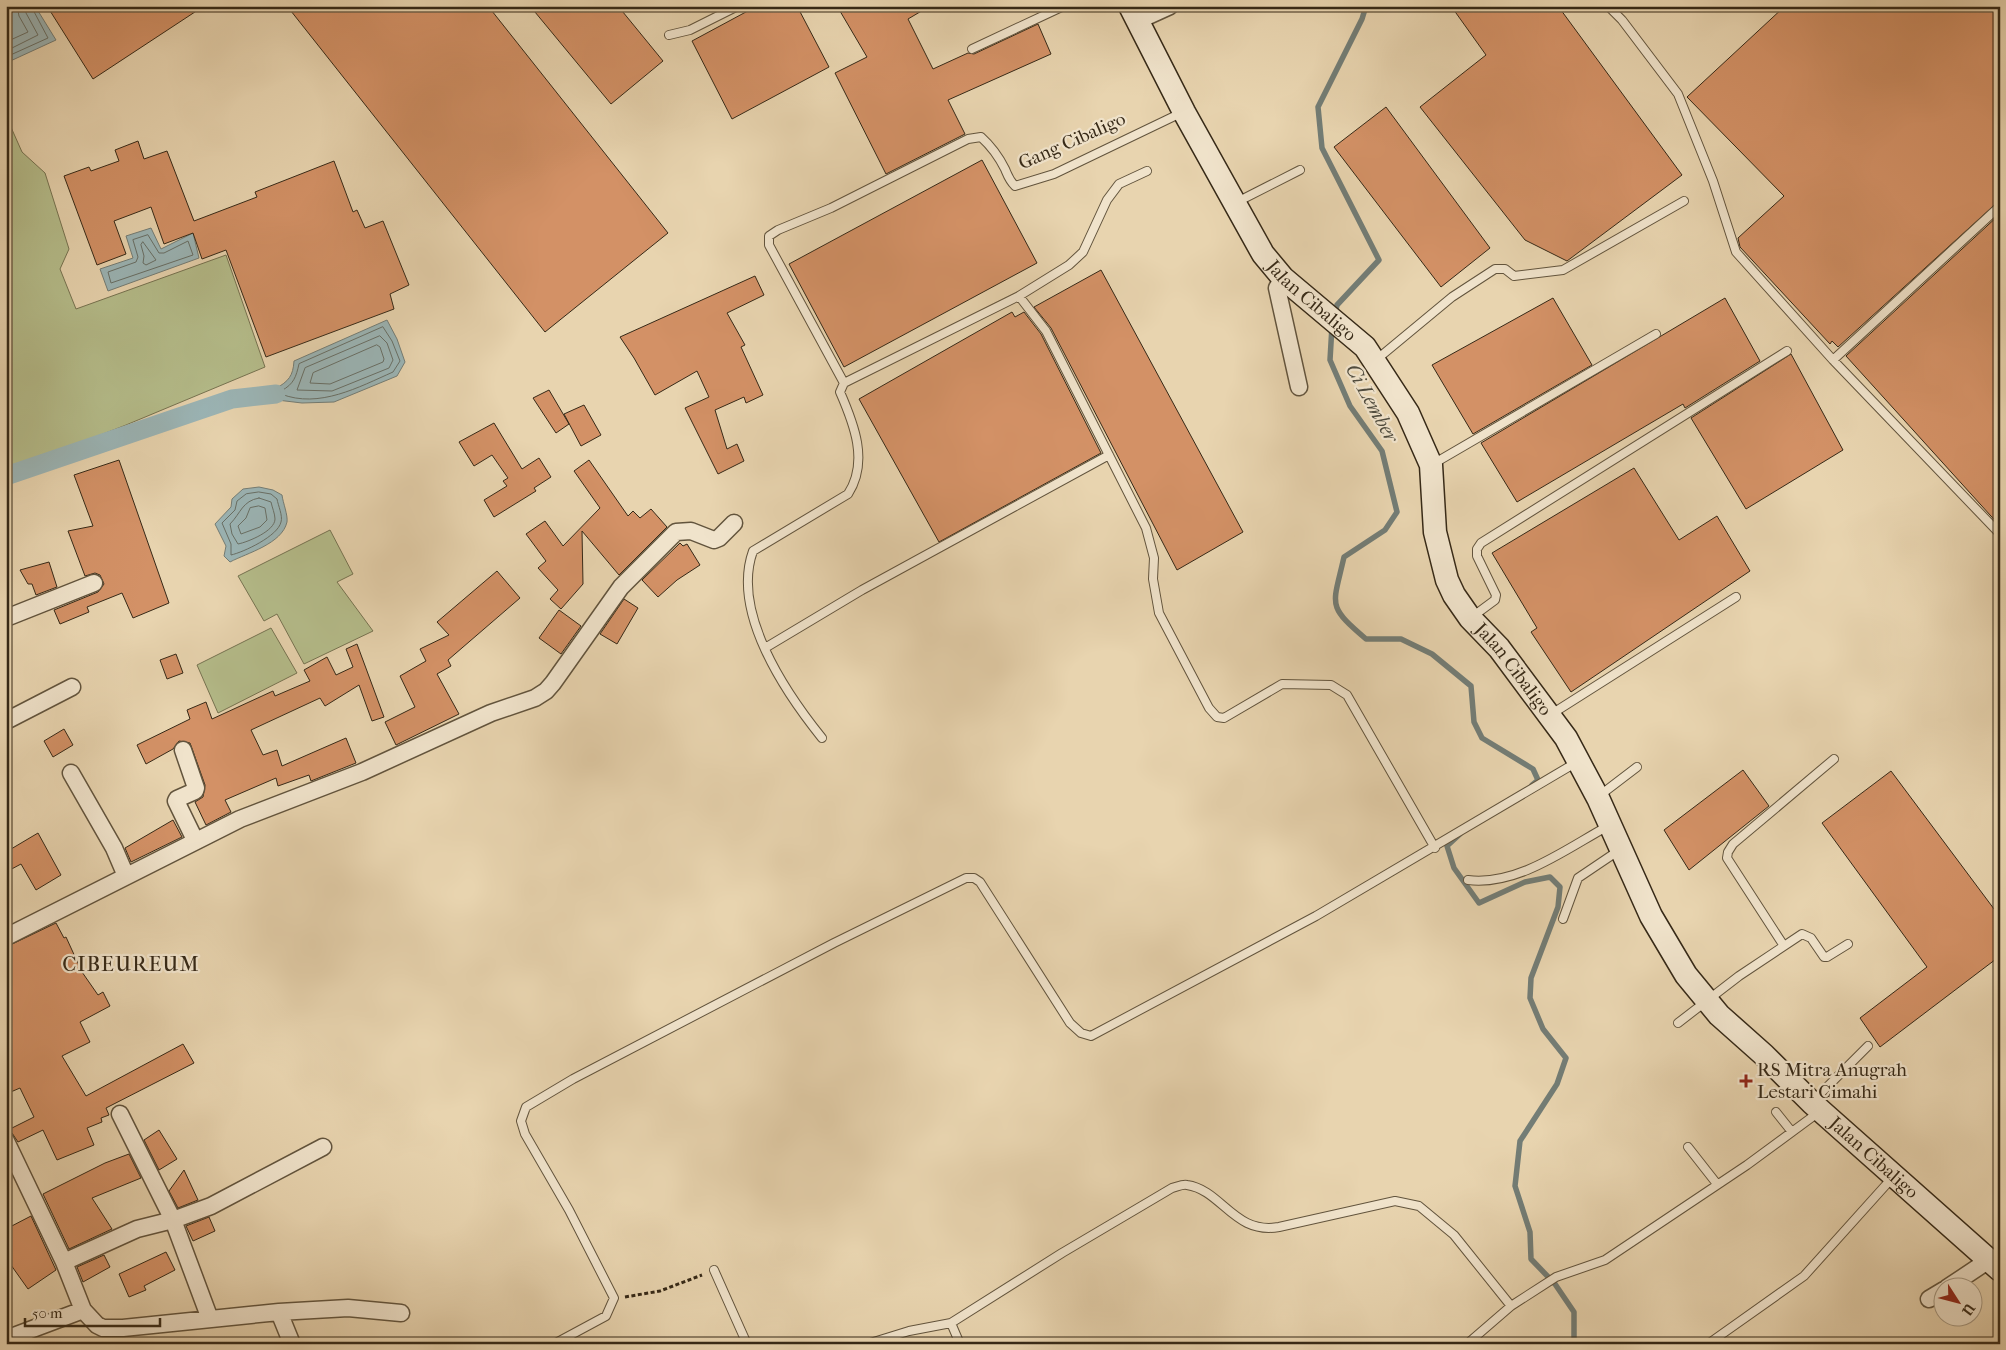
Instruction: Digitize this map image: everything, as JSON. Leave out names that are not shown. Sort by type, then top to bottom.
[{"type":"main road","name":"Jalan Cibaligo","points":[[1134,13],[1184,112],[1263,254],[1283,278],[1365,347],[1408,413],[1431,465],[1435,532],[1441,558],[1454,595],[1470,618],[1499,648],[1550,715],[1578,761],[1611,825],[1651,916],[1668,948],[1707,1001],[1816,1107],[1994,1265]]},
{"type":"street","points":[[1134,13],[1170,6]]},
{"type":"street","points":[[1283,278],[1277,288],[1299,386]]},
{"type":"street","points":[[6,937],[195,840],[240,819],[362,772],[491,713],[535,698],[546,691],[553,683],[621,588],[676,532],[691,531],[714,540],[719,538],[734,523]]},
{"type":"street","points":[[6,618],[94,583]]},
{"type":"street","points":[[6,721],[72,688]]},
{"type":"street","points":[[183,750],[196,788],[195,791],[176,801],[195,840]]},
{"type":"street","points":[[71,773],[114,848],[126,876]]},
{"type":"street","points":[[120,1114],[173,1220],[210,1319]]},
{"type":"street","points":[[7,1143],[64,1262],[83,1310],[97,1325],[103,1328],[123,1328],[279,1312],[348,1308],[401,1313]]},
{"type":"street","points":[[64,1262],[137,1229],[173,1220],[211,1206],[323,1147]]},
{"type":"street","points":[[1967,1278],[1994,1265]]},
{"type":"street","points":[[1929,1299],[1934,1296]]},
{"type":"street","points":[[6,1339],[83,1310]]},
{"type":"street","points":[[279,1312],[292,1344]]},
{"type":"lane","points":[[669,34],[690,30],[738,6]]},
{"type":"lane","points":[[972,49],[1064,6]]},
{"type":"lane","points":[[1608,6],[1622,20],[1678,94],[1713,181],[1736,252],[1834,360],[2000,534]]},
{"type":"lane","name":"Gang Cibaligo","points":[[844,383],[769,246],[769,236],[778,230],[831,208],[968,139],[981,137],[992,147],[1006,170],[1008,180],[1015,186],[1023,185],[1054,174],[1184,112]]},
{"type":"lane","points":[[1235,203],[1300,170]]},
{"type":"lane","points":[[822,738],[802,713],[765,648],[752,620],[747,568],[753,551],[848,494],[854,484],[859,467],[857,438],[840,392],[844,383],[1019,296],[1069,265],[1083,252],[1106,200],[1119,184],[1147,171]]},
{"type":"lane","points":[[1375,361],[1452,297],[1495,268],[1505,270],[1514,276],[1564,270],[1684,201]]},
{"type":"lane","points":[[1834,360],[2000,206]]},
{"type":"lane","points":[[1019,296],[1046,331],[1152,544],[1154,558],[1153,579],[1159,613],[1205,700],[1217,717],[1229,717],[1282,684],[1331,685],[1347,695],[1435,848]]},
{"type":"lane","points":[[1431,465],[1656,334]]},
{"type":"lane","points":[[1470,618],[1495,600],[1496,595],[1477,556],[1476,549],[1481,543],[1787,351]]},
{"type":"lane","points":[[765,648],[862,590],[1109,455]]},
{"type":"lane","points":[[1550,715],[1736,596]]},
{"type":"lane","points":[[1784,946],[1727,858],[1728,852],[1733,844],[1834,759]]},
{"type":"lane","points":[[554,1344],[606,1316],[614,1298],[569,1210],[525,1134],[521,1121],[526,1108],[573,1079],[834,943],[966,878],[974,878],[980,882],[1070,1023],[1081,1033],[1091,1036],[1316,916],[1435,848],[1578,761]]},
{"type":"lane","points":[[1598,798],[1637,767]]},
{"type":"lane","points":[[1468,880],[1486,882],[1528,869],[1611,825]]},
{"type":"lane","points":[[1563,919],[1578,878],[1622,849]]},
{"type":"lane","points":[[1678,1023],[1739,976],[1802,934],[1807,935],[1821,954],[1828,957],[1848,944]]},
{"type":"lane","points":[[1467,1344],[1511,1306],[1556,1277],[1605,1260],[1792,1132],[1868,1046]]},
{"type":"lane","points":[[1776,1112],[1792,1132]]},
{"type":"lane","points":[[1688,1147],[1717,1184]]},
{"type":"lane","points":[[1708,1344],[1804,1276],[1894,1176]]},
{"type":"lane","points":[[867,1344],[909,1331],[951,1323],[1062,1253],[1172,1188],[1185,1184],[1200,1189],[1236,1217],[1259,1228],[1279,1227],[1394,1201],[1419,1206],[1454,1235],[1511,1306]]},
{"type":"lane","points":[[714,1270],[747,1344]]},
{"type":"lane","points":[[951,1323],[960,1344]]},
{"type":"path","points":[[614,1298],[660,1291],[714,1270]]},
{"type":"green space","points":[[6,116],[22,152],[45,173],[69,249],[60,269],[76,309],[226,255],[265,367],[126,425],[6,472]]},
{"type":"green space","points":[[330,530],[353,574],[337,582],[373,631],[304,664],[277,614],[264,621],[238,576]]},
{"type":"green space","points":[[271,628],[297,673],[218,713],[197,665]]},
{"type":"water","points":[[6,6],[35,6],[56,40],[6,63]]},
{"type":"water","points":[[151,228],[161,249],[193,233],[199,258],[108,291],[100,269],[133,258],[126,236]]},
{"type":"water","points":[[387,320],[397,339],[405,362],[397,376],[334,402],[302,403],[277,400],[275,389],[289,378],[293,371],[294,361]]},
{"type":"water","points":[[259,487],[273,490],[282,495],[287,516],[284,530],[263,547],[230,562],[224,556],[226,546],[215,524],[231,507],[232,499],[243,489]]},
{"type":"building","points":[[47,6],[204,6],[93,79]]},
{"type":"building","points":[[287,6],[488,6],[668,233],[545,332]]},
{"type":"building","points":[[530,6],[618,6],[663,61],[611,104]]},
{"type":"building","points":[[757,6],[797,6],[829,67],[732,119],[692,41]]},
{"type":"building","points":[[837,6],[930,6],[908,19],[933,69],[968,53],[974,54],[1038,24],[1051,54],[948,100],[965,134],[886,174],[835,73],[867,57]]},
{"type":"building","points":[[1451,6],[1558,6],[1682,175],[1567,261],[1525,240],[1420,107],[1486,55]]},
{"type":"building","points":[[1785,6],[2000,6],[2000,200],[1838,347],[1832,341],[1830,344],[1740,247],[1738,238],[1784,196],[1687,97]]},
{"type":"building","points":[[1386,107],[1490,248],[1441,287],[1334,147]]},
{"type":"building","points":[[138,141],[144,159],[167,151],[194,221],[257,197],[255,192],[334,161],[353,212],[357,210],[365,228],[383,221],[409,285],[390,294],[394,309],[266,357],[226,250],[202,259],[193,233],[164,244],[151,207],[114,221],[126,254],[97,265],[64,176],[89,167],[91,171],[119,161],[115,150]]},
{"type":"building","points":[[982,160],[1037,263],[844,367],[789,264]]},
{"type":"building","points":[[2000,214],[2000,526],[1846,356]]},
{"type":"building","points":[[1101,270],[1243,532],[1177,570],[1051,328],[1034,307]]},
{"type":"building","points":[[755,276],[764,295],[727,313],[745,345],[741,347],[763,395],[746,403],[744,397],[715,410],[727,449],[737,444],[744,461],[718,474],[685,408],[709,397],[697,371],[655,395],[620,337]]},
{"type":"building","points":[[1553,298],[1592,365],[1473,434],[1432,365]]},
{"type":"building","points":[[1725,298],[1760,361],[1685,408],[1683,404],[1517,502],[1481,443]]},
{"type":"building","points":[[1012,312],[1015,317],[1024,312],[1041,334],[1101,453],[939,542],[859,399]]},
{"type":"building","points":[[1791,354],[1843,450],[1746,509],[1691,418]]},
{"type":"building","points":[[549,390],[569,424],[556,433],[533,398]]},
{"type":"building","points":[[584,405],[601,435],[581,446],[564,414]]},
{"type":"building","points":[[494,423],[522,469],[539,458],[551,477],[534,488],[536,491],[494,517],[484,500],[507,486],[503,481],[508,478],[492,455],[474,466],[459,442]]},
{"type":"building","points":[[119,460],[169,603],[133,618],[122,593],[87,607],[89,612],[60,624],[54,610],[98,592],[104,584],[100,575],[95,573],[85,576],[68,531],[93,526],[74,475]]},
{"type":"building","points":[[589,460],[628,516],[633,511],[640,518],[651,509],[667,527],[619,575],[582,531],[583,584],[561,609],[550,599],[558,590],[538,568],[546,561],[526,534],[545,521],[563,546],[600,508],[574,471]]},
{"type":"building","points":[[1634,468],[1679,540],[1717,516],[1750,571],[1571,692],[1531,632],[1537,628],[1492,553]]},
{"type":"building","points":[[680,543],[683,546],[687,544],[700,565],[677,580],[658,597],[642,580]]},
{"type":"building","points":[[49,562],[57,587],[36,595],[32,584],[28,584],[20,570]]},
{"type":"building","points":[[497,571],[520,598],[448,660],[451,666],[437,674],[459,714],[396,745],[385,722],[415,707],[400,676],[426,661],[420,649],[449,635],[437,622]]},
{"type":"building","points":[[624,599],[638,608],[617,644],[600,634]]},
{"type":"building","points":[[559,610],[581,626],[561,654],[539,638]]},
{"type":"building","points":[[357,644],[384,717],[372,721],[359,685],[325,706],[320,698],[251,730],[263,755],[277,750],[282,766],[346,738],[356,763],[311,781],[309,775],[278,786],[276,778],[225,800],[231,812],[206,825],[195,802],[203,797],[205,785],[190,743],[179,741],[173,749],[146,764],[137,745],[190,719],[187,710],[206,702],[212,719],[273,691],[275,696],[310,681],[304,670],[327,657],[336,675],[353,667],[346,649]]},
{"type":"building","points":[[176,654],[183,673],[167,679],[160,660]]},
{"type":"building","points":[[64,729],[73,745],[53,757],[44,741]]},
{"type":"building","points":[[1743,770],[1769,806],[1689,870],[1664,830]]},
{"type":"building","points":[[1891,771],[2000,917],[2000,956],[1880,1047],[1860,1018],[1927,967],[1822,823]]},
{"type":"building","points":[[173,820],[182,837],[131,862],[125,848]]},
{"type":"building","points":[[38,833],[61,875],[36,890],[21,864],[6,872],[6,852]]},
{"type":"building","points":[[56,923],[64,938],[66,937],[82,972],[98,995],[103,992],[110,1006],[80,1022],[90,1042],[62,1056],[86,1096],[183,1044],[194,1063],[106,1108],[109,1115],[101,1118],[102,1122],[87,1128],[94,1145],[57,1160],[43,1130],[18,1142],[12,1133],[6,1131],[34,1117],[20,1088],[6,1094],[6,947]]},
{"type":"building","points":[[159,1130],[177,1159],[159,1170],[144,1140]]},
{"type":"building","points":[[129,1154],[141,1178],[92,1198],[112,1229],[69,1249],[43,1194],[105,1163]]},
{"type":"building","points":[[184,1170],[198,1200],[178,1208],[169,1191]]},
{"type":"building","points":[[31,1216],[56,1270],[28,1289],[6,1258],[6,1229]]},
{"type":"building","points":[[209,1217],[215,1231],[193,1241],[186,1226]]},
{"type":"building","points":[[166,1252],[175,1270],[144,1286],[146,1290],[129,1297],[119,1274]]},
{"type":"building","points":[[104,1255],[110,1267],[83,1282],[77,1267]]},
{"type":"waterway","name":"Ci Lember","points":[[1335,315],[1337,305],[1379,260],[1322,148],[1318,107],[1362,19],[1366,6]]},
{"type":"waterway","name":"Ci Lember","points":[[1332,326],[1330,360],[1350,406],[1382,451],[1397,512],[1385,530],[1344,557],[1336,596],[1336,604],[1339,611],[1344,619],[1366,639],[1401,639],[1432,654],[1471,686],[1474,722],[1482,738],[1533,769],[1538,780],[1532,785]]},
{"type":"waterway","points":[[6,476],[232,399],[276,394]]},
{"type":"waterway","name":"Ci Lember","points":[[1460,834],[1447,846],[1454,868],[1479,903],[1525,882],[1550,877],[1560,887],[1558,907],[1531,978],[1530,998],[1543,1029],[1566,1058],[1557,1084],[1520,1141],[1515,1186],[1530,1232],[1531,1259],[1555,1284],[1574,1312],[1574,1344]]},
{"type":"place","name":"RS Mitra Anugrah Lestari Cimahi","points":[[1746,1081]]},
{"type":"district","name":"CIBEUREUM","points":[[131,964]]}]
